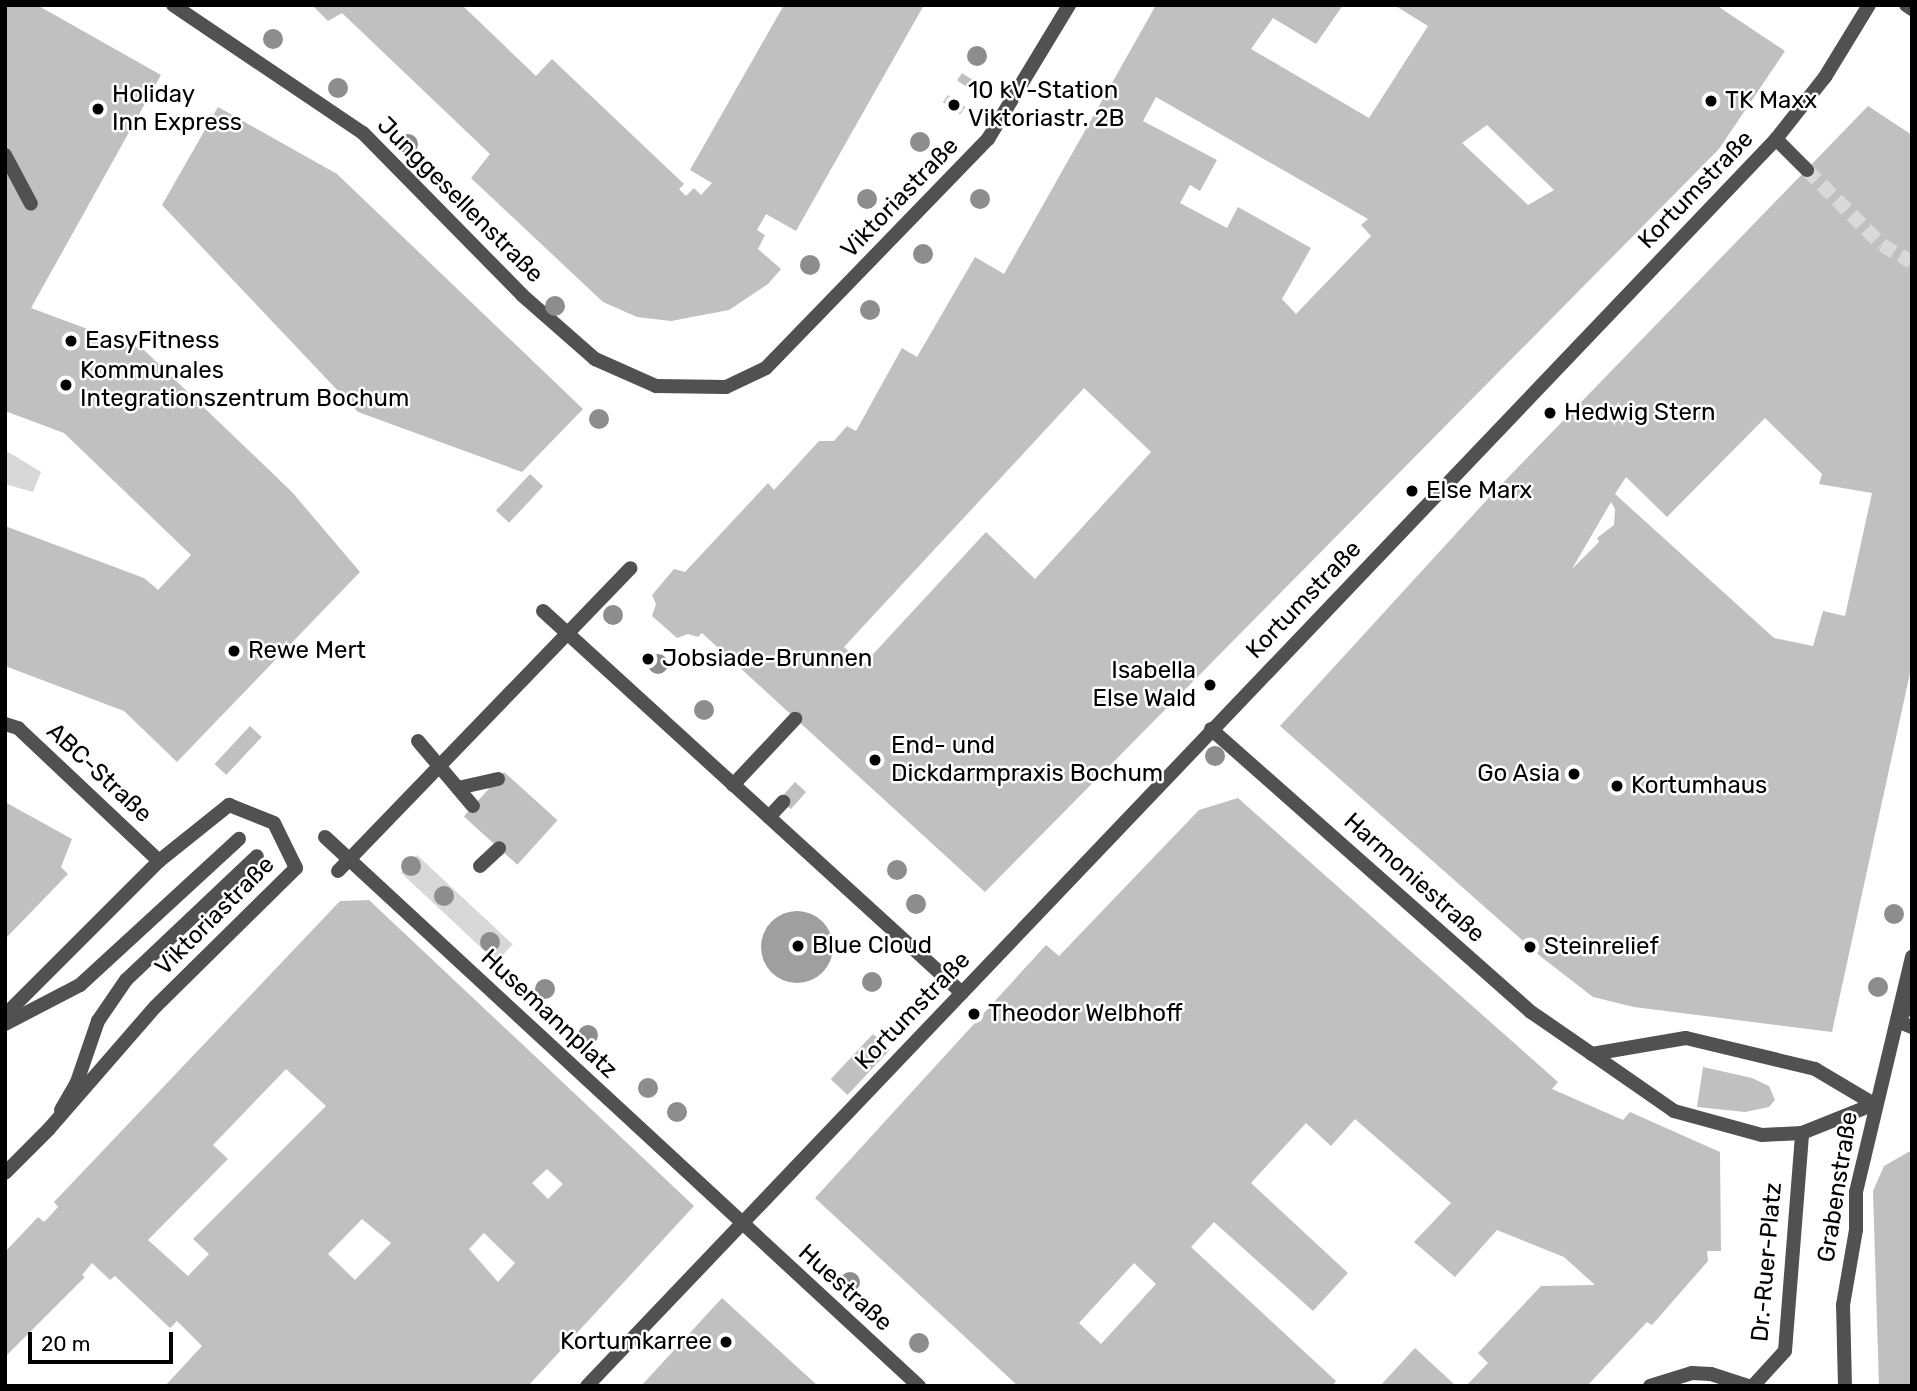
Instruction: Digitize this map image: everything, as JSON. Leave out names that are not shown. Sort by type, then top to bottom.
[{"type":"street","name":"Junggesellenstraße","points":[[173,5],[363,133],[522,295],[595,359],[656,387],[726,387]]},
{"type":"street","name":"Viktoriastraße","points":[[726,387],[766,368],[988,139],[1069,5]]},
{"type":"street","name":"Kortumstraße","points":[[587,1386],[741,1224],[861,1090],[962,993],[1776,139],[1825,76],[1869,5]]},
{"type":"street","points":[[1906,5],[1912,9]]},
{"type":"street","name":"Kortumstraße","points":[[1776,139],[1807,170]]},
{"type":"street","points":[[5,155],[31,204]]},
{"type":"street","points":[[338,871],[631,568]]},
{"type":"street","points":[[543,611],[962,993]]},
{"type":"street","points":[[733,785],[795,719]]},
{"type":"street","name":"ABC-Straße","points":[[5,723],[18,728],[159,861]]},
{"type":"street","name":"Harmoniestraße","points":[[1211,729],[1531,1012],[1674,1111],[1762,1135],[1802,1133],[1874,1104]]},
{"type":"street","points":[[418,741],[473,806]]},
{"type":"street","points":[[458,788],[498,779]]},
{"type":"street","points":[[769,817],[783,802]]},
{"type":"street","name":"Viktoriastraße","points":[[5,1015],[159,861],[229,805],[274,823],[296,868],[155,1007],[50,1129],[5,1173]]},
{"type":"street","name":"Husemannplatz","points":[[332,837],[350,859],[741,1224]]},
{"type":"street","points":[[5,1024],[80,985],[239,839]]},
{"type":"street","points":[[480,866],[499,848]]},
{"type":"street","points":[[50,1129],[77,1082],[98,1021],[126,979],[257,856]]},
{"type":"street","name":"Grabenstraße","points":[[1845,1386],[1843,1305],[1856,1230],[1856,1192],[1874,1104],[1898,1021],[1912,957]]},
{"type":"street","points":[[1912,1002],[1898,1021],[1912,1027]]},
{"type":"street","points":[[1592,1054],[1686,1038],[1815,1069],[1874,1104]]},
{"type":"street","name":"Dr.-Ruer-Platz","points":[[1754,1386],[1785,1350],[1802,1133]]},
{"type":"street","name":"Huestraße","points":[[741,1224],[919,1386]]},
{"type":"street","points":[[1650,1386],[1692,1373],[1711,1374],[1747,1386]]},
{"type":"shaded area","points":[[5,450],[41,472],[33,492],[5,484]]},
{"type":"shaded area","points":[[417,855],[513,944],[496,962],[401,873]]},
{"type":"shaded area","points":[[797,911],[817,917],[827,927],[833,947],[827,967],[817,977],[797,983],[777,977],[767,967],[761,947],[767,927],[777,917]]},
{"type":"building","points":[[5,5],[37,5],[161,75],[31,308],[144,350],[292,492],[360,572],[177,762],[124,711],[5,666],[5,526],[144,578],[158,590],[191,555],[64,433],[5,411]]},
{"type":"building","points":[[312,5],[462,5],[536,76],[552,59],[684,184],[679,189],[686,196],[694,188],[701,195],[712,183],[690,170],[784,5],[924,5],[796,231],[766,214],[757,230],[765,235],[758,249],[781,269],[768,284],[729,310],[671,321],[637,317],[603,302],[471,178],[490,154],[342,13],[328,21]]},
{"type":"building","points":[[1156,5],[1343,5],[1316,44],[1273,18],[1251,49],[1369,118],[1428,26],[1394,5],[1716,5],[1785,51],[1719,149],[985,892],[702,633],[698,637],[688,634],[677,638],[652,616],[656,604],[652,595],[674,569],[685,572],[768,483],[774,490],[819,441],[834,441],[847,426],[856,431],[902,348],[917,357],[975,257],[1004,274]],"holes":[[[1156,97],[1368,219],[1361,225],[1371,236],[1296,314],[1282,299],[1311,248],[1238,207],[1227,228],[1180,203],[1190,185],[1200,191],[1217,160],[1143,121]],[[1487,125],[1554,190],[1528,205],[1462,143]],[[1084,388],[1151,452],[1035,579],[986,532],[863,665],[844,647]]]},
{"type":"building","points":[[962,73],[979,84],[974,91],[957,81]]},
{"type":"building","name":"10 kV-Station Viktoriastr. 2B","points":[[948,95],[965,107],[960,114],[943,102]]},
{"type":"building","name":"Kortumhaus","points":[[1868,106],[1912,135],[1912,664],[1832,1032],[1634,1007],[1593,997],[1540,956],[1280,726],[1495,491]],"holes":[[[1765,418],[1822,474],[1819,484],[1872,493],[1845,616],[1823,611],[1813,646],[1774,638],[1615,494],[1626,477],[1667,517]],[[1611,502],[1615,509],[1614,525],[1597,538],[1599,542],[1572,569]]]},
{"type":"building","points":[[218,107],[337,174],[583,409],[522,472],[358,412],[162,205]]},
{"type":"building","points":[[530,474],[543,486],[509,523],[496,511]]},
{"type":"building","points":[[250,726],[262,737],[226,775],[215,764]]},
{"type":"building","points":[[504,772],[558,820],[517,865],[464,817]]},
{"type":"building","points":[[795,782],[806,792],[791,809],[780,799]]},
{"type":"building","points":[[1238,798],[1558,1082],[1552,1089],[1623,1120],[1630,1112],[1720,1152],[1721,1251],[1707,1251],[1708,1261],[1652,1325],[1647,1322],[1587,1386],[1466,1386],[1488,1363],[1478,1353],[1541,1286],[1595,1285],[1564,1257],[1497,1230],[1455,1277],[1414,1242],[1451,1203],[1355,1119],[1331,1146],[1306,1123],[1251,1183],[1348,1273],[1313,1311],[1214,1222],[1191,1247],[1336,1381],[1332,1386],[1018,1386],[815,1198],[1046,945],[1059,956],[1199,810]],"holes":[[[1134,1263],[1156,1284],[1101,1344],[1079,1323]]]},
{"type":"building","points":[[5,802],[72,839],[61,867],[68,874],[5,939]]},
{"type":"building","points":[[369,900],[694,1206],[528,1386],[165,1386],[202,1346],[177,1321],[170,1328],[115,1276],[110,1280],[92,1263],[82,1275],[85,1277],[5,1357],[5,1252],[38,1217],[44,1222],[47,1219],[58,1207],[54,1202],[340,901]],"holes":[[[286,1069],[326,1106],[193,1239],[209,1254],[188,1276],[148,1240],[228,1159],[213,1145]],[[547,1169],[563,1184],[548,1199],[532,1183]],[[362,1219],[391,1243],[355,1280],[328,1254]],[[484,1233],[515,1263],[498,1282],[469,1249]]]},
{"type":"building","points":[[873,1034],[890,1050],[848,1095],[831,1079]]},
{"type":"building","points":[[1703,1067],[1752,1078],[1769,1086],[1775,1100],[1769,1107],[1745,1112],[1697,1107]]},
{"type":"building","points":[[1912,1150],[1912,1386],[1879,1386],[1873,1191],[1884,1166]]},
{"type":"building","name":"Kortumkarree","points":[[722,1298],[818,1386],[641,1386]]},
{"type":"building","points":[[1415,1348],[1456,1386],[1380,1386]]},
{"type":"tunnel","points":[[1807,170],[1882,245],[1912,262]]},
{"type":"place","name":"TK Maxx","points":[[1711,101]]},
{"type":"place","name":"10 kV-Station Viktoriastr. 2B","points":[[954,105]]},
{"type":"place","name":"Holiday Inn Express","points":[[98,109]]},
{"type":"place","name":"EasyFitness","points":[[71,341]]},
{"type":"place","name":"Kommunales Integrationszentrum Bochum","points":[[66,385]]},
{"type":"place","name":"Hedwig Stern","points":[[1550,413]]},
{"type":"place","name":"Else Marx","points":[[1412,491]]},
{"type":"place","name":"Rewe Mert","points":[[234,651]]},
{"type":"place","name":"Jobsiade-Brunnen","points":[[648,659]]},
{"type":"place","name":"Isabella Else Wald","points":[[1210,685]]},
{"type":"place","name":"End- und Dickdarmpraxis Bochum","points":[[875,760]]},
{"type":"place","name":"Go Asia","points":[[1574,774]]},
{"type":"place","name":"Kortumhaus","points":[[1617,786]]},
{"type":"place","name":"Blue Cloud","points":[[798,946]]},
{"type":"place","name":"Steinrelief","points":[[1530,947]]},
{"type":"place","name":"Theodor Welbhoff","points":[[974,1014]]},
{"type":"place","name":"Kortumkarree","points":[[726,1342]]}]
